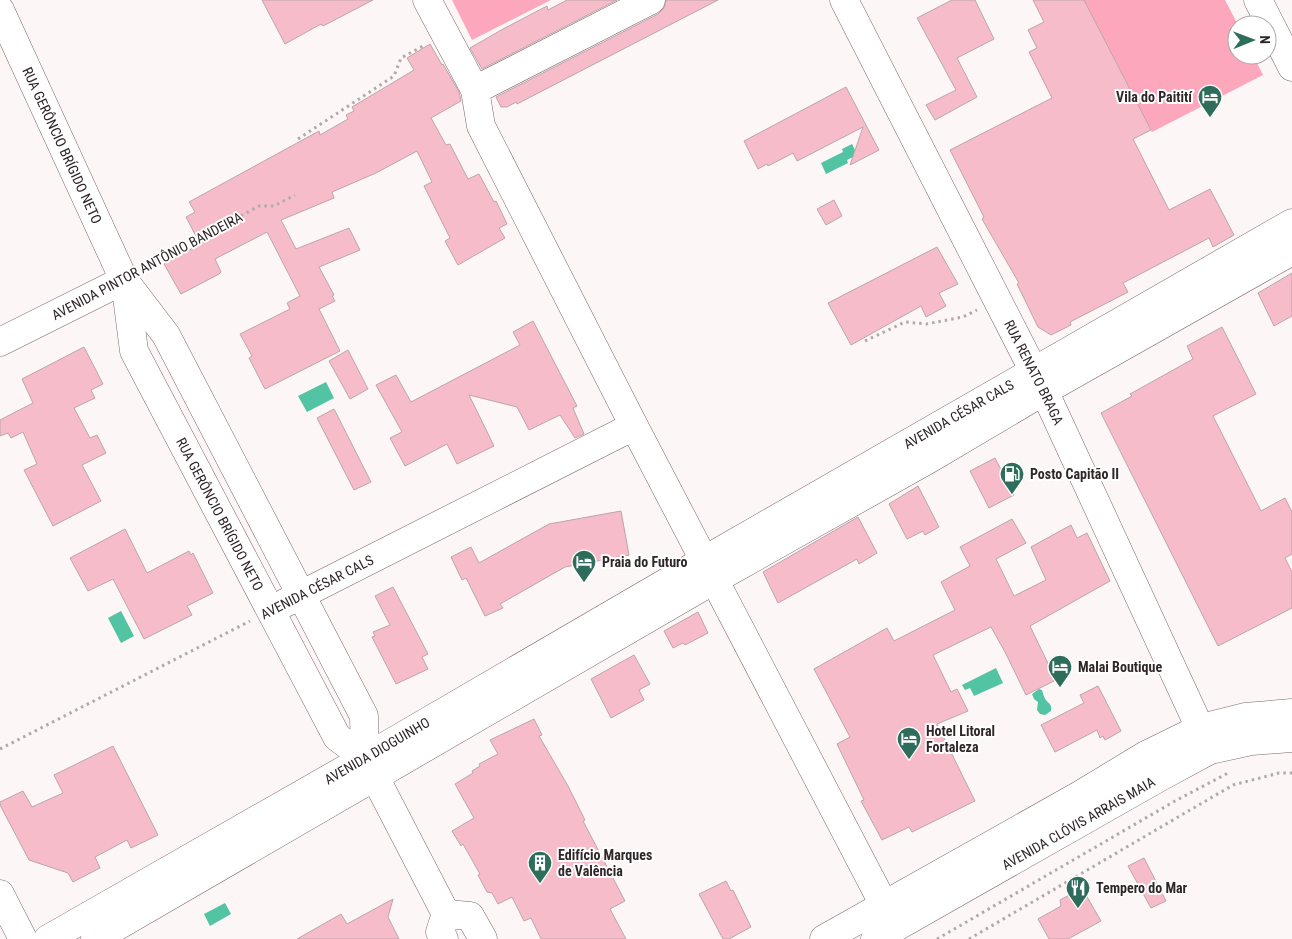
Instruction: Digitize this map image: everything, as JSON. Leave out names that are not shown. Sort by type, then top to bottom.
[{"type":"street","points":[[428,0],[475,90],[482,126],[709,570],[885,924]]},
{"type":"street","points":[[475,90],[651,0]]},
{"type":"street","name":"RUA RENATO BRAGA","points":[[844,0],[1040,381],[1206,739]]},
{"type":"street","points":[[1258,0],[1292,67]]},
{"type":"street","name":"RUA GERÔNCIO BRÍGIDO NETO","points":[[0,10],[124,280],[166,335],[364,716],[369,767],[445,926],[470,916],[483,939]]},
{"type":"street","name":"AVENIDA CÉSAR CALS","points":[[709,570],[929,460],[1040,381],[1292,223]]},
{"type":"street","name":"AVENIDA CÉSAR CALS","points":[[1040,381],[1292,251]]},
{"type":"street","name":"RUA GERÔNCIO BRÍGIDO NETO","points":[[124,280],[134,351],[337,736],[369,767]]},
{"type":"street","name":"AVENIDA PINTOR ANTÔNIO BANDEIRA","points":[[0,342],[124,280]]},
{"type":"street","name":"AVENIDA CÉSAR CALS","points":[[271,611],[634,426]]},
{"type":"street","name":"AVENIDA DIOGUINHO","points":[[48,939],[369,767],[709,570]]},
{"type":"street","points":[[1206,739],[1245,717],[1292,713]]},
{"type":"street","name":"AVENIDA CLÓVIS ARRAIS MAIA","points":[[824,939],[885,924],[1080,795],[1146,755],[1206,739],[1251,741],[1292,738]]},
{"type":"street","name":"AVENIDA DIOGUINHO","points":[[95,939],[369,767]]},
{"type":"street","points":[[0,894],[23,939]]},
{"type":"path","points":[[298,139],[394,76],[401,58],[445,34]]},
{"type":"path","name":"AVENIDA PINTOR ANTÔNIO BANDEIRA","points":[[124,280],[259,206],[274,206],[295,195]]},
{"type":"path","points":[[865,341],[905,322],[926,324],[963,317],[998,300]]},
{"type":"path","name":"AVENIDA CÉSAR CALS","points":[[0,749],[271,611]]},
{"type":"path","points":[[937,939],[1175,801],[1236,770]]},
{"type":"path","points":[[969,939],[1232,785],[1279,773],[1292,773]]},
{"type":"shaded area","points":[[452,0],[551,0],[472,40]]},
{"type":"shaded area","points":[[1083,0],[1225,0],[1233,15],[1227,15],[1227,65],[1258,65],[1263,75],[1152,132]]},
{"type":"shaded area","points":[[852,144],[855,150],[853,157],[847,160],[848,163],[826,174],[821,163],[843,152],[842,149]]},
{"type":"shaded area","points":[[326,382],[334,398],[307,412],[298,396]]},
{"type":"shaded area","points":[[121,611],[134,636],[121,643],[108,618]]},
{"type":"shaded area","points":[[996,668],[1003,683],[974,696],[970,688],[965,690],[962,685]]},
{"type":"shaded area","points":[[1039,689],[1042,690],[1051,707],[1051,711],[1045,715],[1040,714],[1037,710],[1038,702],[1032,694]]},
{"type":"shaded area","points":[[225,903],[231,914],[210,926],[204,914]]},
{"type":"building","points":[[262,0],[373,0],[323,26],[321,24],[285,44]]},
{"type":"building","points":[[567,0],[617,0],[482,69],[470,48],[547,6],[548,10]]},
{"type":"building","points":[[666,0],[718,0],[517,104],[516,102],[507,107],[501,107],[496,97],[658,14],[664,8]]},
{"type":"building","points":[[952,0],[975,0],[994,39],[957,58],[977,97],[935,120],[926,105],[956,90],[917,18]]},
{"type":"building","points":[[1033,0],[1084,0],[1151,130],[1133,139],[1169,210],[1210,189],[1234,235],[1213,247],[1209,238],[1123,283],[1128,292],[1070,322],[1071,325],[1051,335],[1038,327],[1017,284],[1019,283],[982,219],[984,217],[950,150],[1052,98],[1029,52],[1037,48],[1028,30],[1044,22]]},
{"type":"building","points":[[430,44],[459,92],[461,101],[431,118],[446,145],[450,144],[468,179],[479,174],[494,202],[496,201],[507,224],[499,228],[505,238],[458,265],[445,241],[450,238],[424,186],[432,182],[417,151],[376,173],[332,192],[334,198],[281,220],[296,249],[349,228],[360,250],[319,267],[334,295],[332,296],[335,301],[319,309],[340,351],[265,389],[249,358],[252,356],[240,334],[290,309],[287,303],[300,296],[267,232],[215,259],[221,272],[181,294],[164,264],[200,244],[186,217],[195,212],[189,202],[319,131],[320,135],[348,119],[346,115],[354,111],[352,107],[414,70],[407,58]]},
{"type":"building","points":[[846,87],[879,150],[850,165],[863,127],[797,161],[793,153],[758,169],[744,141]]},
{"type":"building","points":[[834,200],[842,216],[826,225],[817,209]]},
{"type":"building","points":[[937,247],[958,284],[939,293],[946,306],[926,317],[921,306],[851,345],[828,303]]},
{"type":"building","points":[[1292,273],[1292,316],[1274,326],[1258,293]]},
{"type":"building","points":[[533,321],[577,406],[573,408],[584,434],[575,438],[560,415],[529,430],[517,407],[469,395],[494,446],[457,464],[447,444],[405,466],[390,438],[402,432],[376,385],[396,375],[411,402],[520,345],[513,332]]},
{"type":"building","points":[[1222,327],[1256,394],[1213,416],[1261,511],[1285,498],[1292,512],[1292,554],[1285,558],[1292,572],[1292,608],[1218,646],[1101,413],[1132,396],[1130,394],[1193,359],[1187,346]]},
{"type":"building","points":[[84,347],[103,384],[91,390],[95,398],[74,408],[90,438],[97,435],[106,453],[82,465],[101,501],[53,526],[24,470],[37,464],[23,432],[11,438],[8,433],[0,436],[0,420],[33,403],[22,379]]},
{"type":"building","points":[[348,350],[368,389],[350,399],[329,361]]},
{"type":"building","points":[[334,409],[371,482],[354,490],[317,418]]},
{"type":"building","points":[[995,458],[1014,495],[989,508],[970,471]]},
{"type":"building","points":[[918,486],[939,527],[925,535],[923,531],[907,539],[889,504]]},
{"type":"building","points":[[621,511],[629,555],[565,567],[500,604],[503,608],[485,616],[466,578],[462,580],[451,557],[471,547],[479,563],[549,524]]},
{"type":"building","points":[[858,517],[877,553],[859,564],[857,559],[778,603],[763,572]]},
{"type":"building","points":[[1012,519],[1026,543],[996,559],[1014,596],[1046,580],[1031,547],[1071,525],[1077,538],[1087,533],[1110,581],[1030,626],[1056,680],[1026,695],[991,627],[933,655],[951,692],[957,689],[968,711],[937,724],[975,801],[912,832],[909,827],[882,840],[861,801],[864,800],[837,744],[850,737],[814,669],[887,628],[894,641],[955,610],[941,582],[970,566],[960,547]]},
{"type":"building","points":[[125,529],[147,573],[189,551],[191,555],[193,553],[213,593],[187,606],[192,615],[144,639],[113,579],[88,591],[70,558]]},
{"type":"building","points":[[393,587],[428,654],[422,657],[428,669],[396,684],[372,637],[375,636],[373,632],[390,625],[375,596]]},
{"type":"building","points":[[698,612],[708,633],[685,645],[683,643],[673,648],[664,631]]},
{"type":"building","points":[[634,655],[650,684],[639,690],[644,700],[611,718],[591,679]]},
{"type":"building","points":[[1098,686],[1121,731],[1105,740],[1103,736],[1100,738],[1097,730],[1055,752],[1041,725],[1084,703],[1080,695]]},
{"type":"building","points":[[534,719],[542,735],[539,736],[568,786],[585,820],[583,821],[625,901],[610,909],[626,939],[541,939],[531,918],[524,921],[512,897],[498,904],[492,893],[487,892],[478,875],[480,874],[463,844],[461,846],[452,831],[474,818],[455,784],[473,773],[472,771],[480,766],[479,764],[498,754],[490,740]]},
{"type":"building","points":[[113,746],[158,835],[131,848],[127,840],[95,857],[100,868],[73,882],[68,873],[29,860],[0,802],[23,791],[32,807],[63,793],[54,775]]},
{"type":"building","points":[[1144,858],[1166,901],[1151,908],[1128,866]]},
{"type":"building","points":[[726,881],[731,891],[733,890],[751,927],[729,939],[723,939],[699,894]]},
{"type":"building","points":[[1082,888],[1101,921],[1068,939],[1049,939],[1038,919],[1061,906],[1060,900]]},
{"type":"building","points":[[393,899],[388,917],[399,939],[297,939],[341,914],[347,924]]},
{"type":"place","name":"Vila do Paitití","points":[[1210,118]]},
{"type":"place","name":"Posto Capitão II","points":[[1012,495]]},
{"type":"place","name":"Praia do Futuro","points":[[584,583]]},
{"type":"place","name":"Malai Boutique","points":[[1060,688]]},
{"type":"place","name":"Hotel Litoral Fortaleza","points":[[909,760]]},
{"type":"place","name":"Edifício Marques de Valência","points":[[540,884]]},
{"type":"place","name":"Tempero do Mar","points":[[1078,909]]}]
